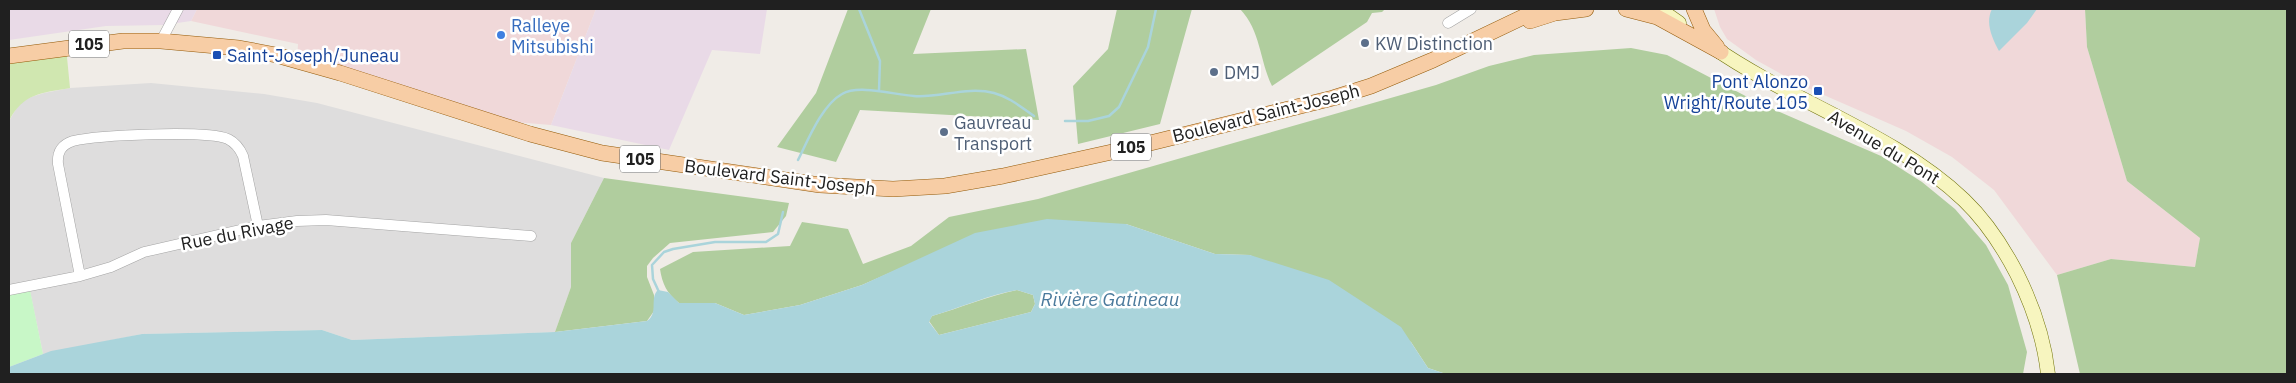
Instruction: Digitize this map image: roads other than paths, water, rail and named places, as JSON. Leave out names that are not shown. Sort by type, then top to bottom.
[{"type":"main road","name":"Boulevard Saint-Joseph","points":[[9,56],[102,42],[161,41],[232,47],[276,55],[392,88],[556,141],[602,153],[820,185],[894,189],[920,188],[976,181],[1130,148],[1343,95],[1371,86],[1433,60],[1540,9]]},
{"type":"main road","points":[[1433,60],[1534,19],[1555,13],[1586,9]]},
{"type":"main road","points":[[1626,9],[1657,18],[1720,52]]},
{"type":"main road","name":"Avenue du Pont","points":[[1659,9],[1720,52],[1776,86],[1911,160],[1944,182],[1966,201],[1999,242],[2024,288],[2040,329],[2048,374]]},
{"type":"main road","points":[[1694,9],[1703,30],[1720,52]]},
{"type":"street","points":[[161,41],[178,9]]},
{"type":"street","points":[[1448,23],[1471,9]]},
{"type":"street","points":[[80,276],[58,157],[62,147],[73,141],[125,136],[191,135],[218,137],[229,140],[238,146],[243,156],[258,226]]},
{"type":"street","name":"Rue du Rivage","points":[[9,290],[80,276],[111,267],[144,252],[258,226],[297,221],[326,220],[531,236]]},
{"type":"water","points":[[1992,9],[2037,9],[2027,23],[1999,51],[1989,25]]},
{"type":"water","name":"Rivière Gatineau","points":[[1047,219],[1126,224],[1215,254],[1250,255],[1329,280],[1401,327],[1428,368],[1446,374],[9,374],[9,367],[51,351],[142,334],[322,330],[352,340],[555,332],[647,321],[653,314],[654,297],[658,290],[668,292],[679,303],[715,303],[744,315],[800,305],[862,285],[975,233]],"holes":[[[1017,290],[1033,295],[1035,304],[1031,312],[939,335],[929,322],[932,316],[1006,292]]]},
{"type":"waterway","points":[[859,9],[880,61],[879,90]]},
{"type":"waterway","points":[[1065,121],[1088,121],[1109,116],[1119,107],[1148,47],[1156,9]]},
{"type":"waterway","points":[[798,160],[822,114],[835,99],[849,91],[867,90],[924,96],[964,91],[984,91],[1005,97],[1034,116]]},
{"type":"waterway","points":[[659,292],[653,279],[652,265],[664,252],[715,242],[766,242],[778,234],[783,212]]},
{"type":"place","name":"Ralleye Mitsubishi","points":[[501,35]]},
{"type":"place","name":"KW Distinction","points":[[1365,43]]},
{"type":"place","name":"Saint-Joseph/Juneau","points":[[217,55]]},
{"type":"place","name":"DMJ","points":[[1214,72]]},
{"type":"place","name":"Pont Alonzo Wright/Route 105","points":[[1818,91]]},
{"type":"place","name":"Gauvreau Transport","points":[[944,132]]}]
